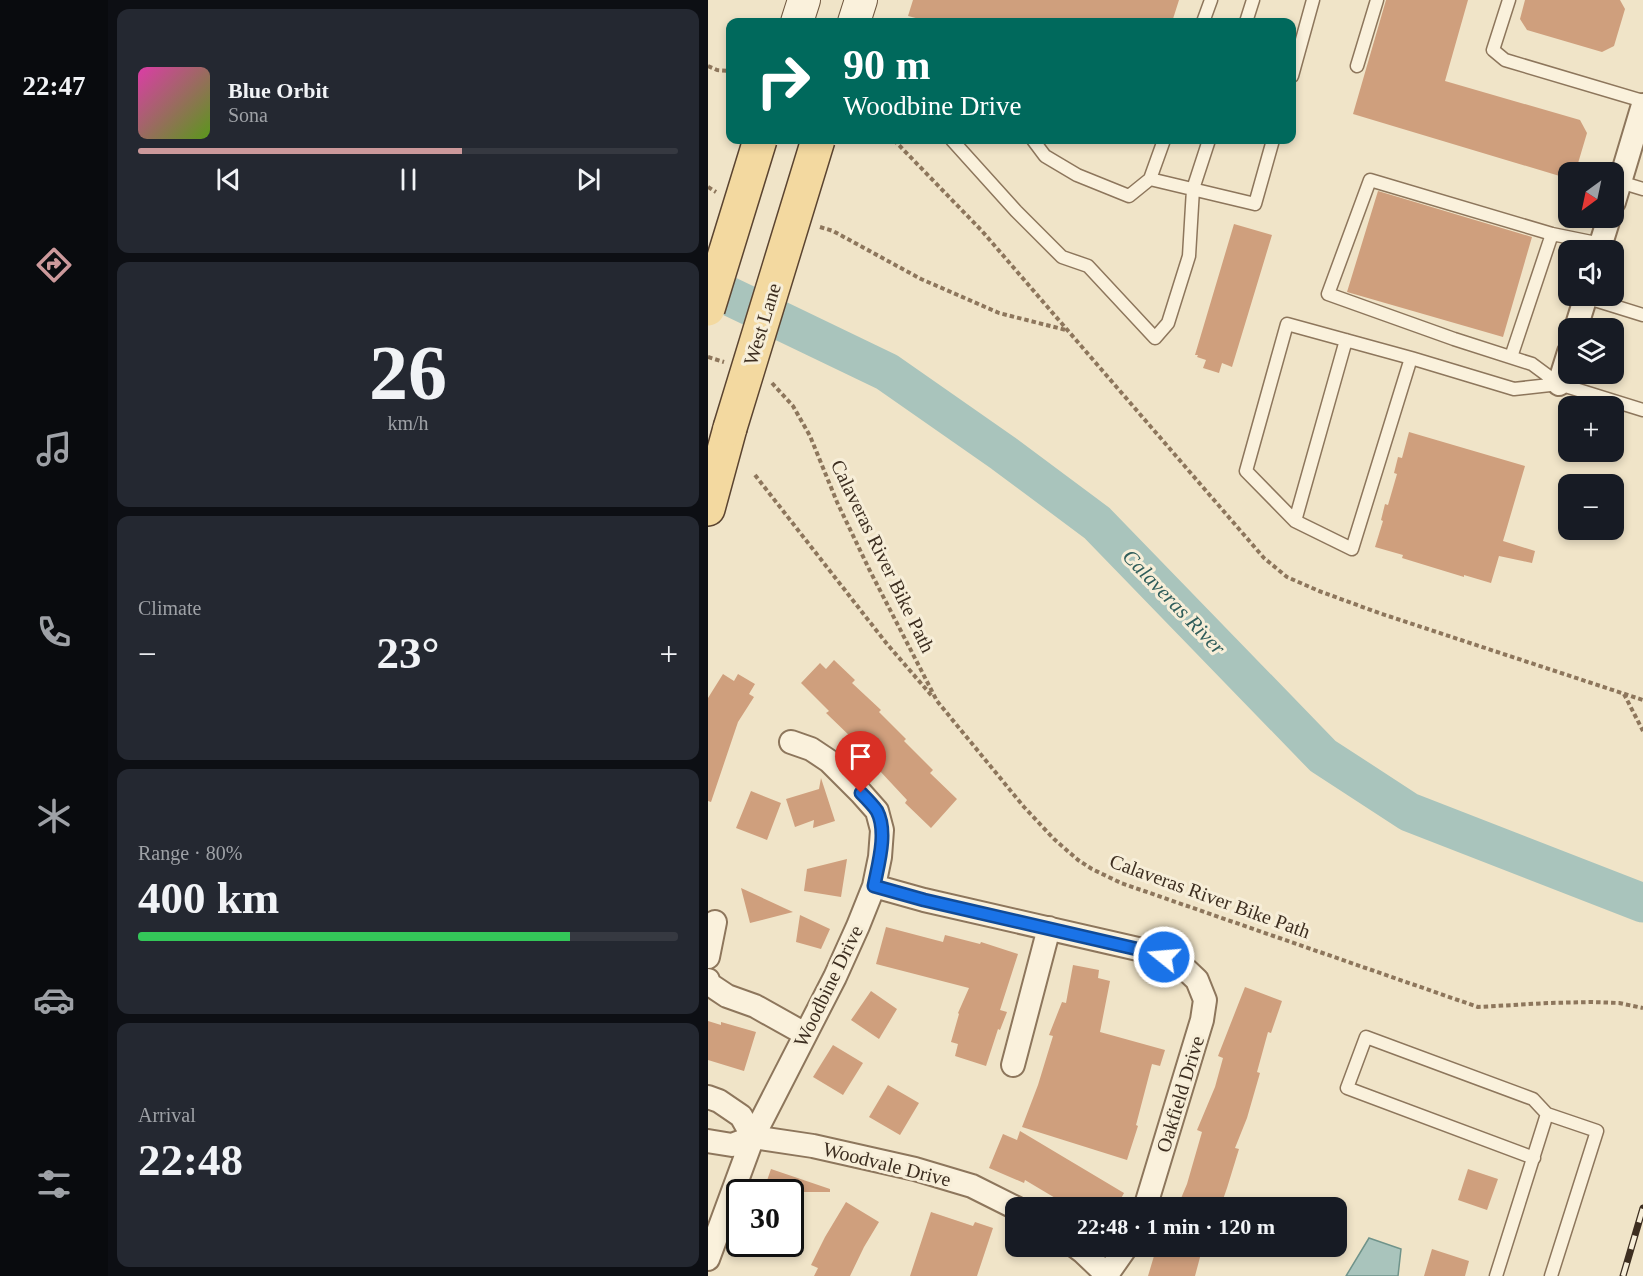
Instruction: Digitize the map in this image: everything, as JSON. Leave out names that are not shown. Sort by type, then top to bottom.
[{"type":"main road","points":[[798,18],[804,0]]},
{"type":"main road","points":[[855,18],[861,0]]},
{"type":"main road","points":[[708,309],[759,144]]},
{"type":"main road","name":"West Lane","points":[[708,509],[730,428],[817,144]]},
{"type":"street","points":[[1624,168],[1643,103]]},
{"type":"street","name":"Woodbine Drive","points":[[708,1259],[753,1137],[858,926],[874,886],[880,857],[882,830],[877,811],[829,761],[812,749],[791,742]]},
{"type":"street","points":[[874,886],[924,900],[1049,928],[1013,1065]]},
{"type":"street","points":[[708,957],[715,922]]},
{"type":"street","name":"Oakfield Drive","points":[[1049,928],[1150,952],[1178,962],[1197,980],[1205,1000],[1202,1020],[1148,1197]]},
{"type":"street","points":[[708,980],[709,984],[727,996],[756,1006],[805,1034]]},
{"type":"street","points":[[708,1098],[719,1101],[741,1116],[753,1137]]},
{"type":"street","name":"Woodvale Drive","points":[[708,1140],[732,1144],[753,1137],[813,1146],[915,1169],[972,1186],[1005,1202]]},
{"type":"street","points":[[1088,1257],[1107,1276],[1120,1257]]},
{"type":"lane","points":[[1204,18],[1211,0]]},
{"type":"lane","points":[[1246,18],[1252,0]]},
{"type":"lane","points":[[1296,62],[1313,0]]},
{"type":"lane","points":[[1357,66],[1377,0]]},
{"type":"lane","points":[[1509,0],[1493,50],[1505,60],[1643,103]]},
{"type":"lane","points":[[956,144],[1016,211],[1062,257],[1088,266],[1155,338],[1168,323],[1189,256],[1193,189],[1208,144]]},
{"type":"lane","points":[[1036,144],[1045,156],[1077,175],[1129,196],[1150,179],[1163,144]]},
{"type":"lane","points":[[1150,179],[1255,204],[1272,144]]},
{"type":"lane","points":[[1558,383],[1532,364],[1328,294],[1370,180],[1574,240]]},
{"type":"lane","points":[[1624,191],[1643,189]]},
{"type":"lane","points":[[1511,357],[1552,234]]},
{"type":"lane","points":[[1616,306],[1643,315]]},
{"type":"lane","points":[[1411,358],[1352,549],[1295,521],[1246,471],[1287,324],[1411,358],[1514,389],[1559,384],[1643,410]]},
{"type":"lane","points":[[1295,521],[1346,340]]},
{"type":"lane","points":[[1533,1158],[1347,1088],[1366,1037],[1533,1099],[1547,1114],[1596,1131],[1551,1276]]},
{"type":"lane","points":[[1496,1276],[1547,1114]]},
{"type":"path","points":[[708,66],[726,71]]},
{"type":"path","points":[[708,187],[721,196]]},
{"type":"path","points":[[811,224],[833,231],[921,279],[999,313],[1067,330]]},
{"type":"path","points":[[708,357],[729,364]]},
{"type":"path","name":"Calaveras River Bike Path","points":[[765,379],[772,382],[793,406],[810,436],[841,512],[868,569],[937,701],[1024,807],[1054,839],[1078,860],[1121,883],[1478,1007],[1591,1002],[1619,1003],[1643,1008]]},
{"type":"path","points":[[755,475],[887,644],[937,701]]},
{"type":"path","points":[[1624,693],[1643,731]]},
{"type":"water","points":[[1369,1238],[1401,1249],[1398,1276],[1346,1276]]},
{"type":"building","points":[[913,0],[1179,0],[1173,18],[916,18],[908,16]]},
{"type":"building","points":[[1386,0],[1468,0],[1445,81],[1580,120],[1587,133],[1578,162],[1558,162],[1558,176],[1353,114]]},
{"type":"building","points":[[1525,0],[1620,0],[1625,9],[1614,46],[1602,52],[1527,30],[1520,19]]},
{"type":"building","points":[[1378,191],[1532,237],[1503,337],[1347,292]]},
{"type":"building","points":[[1234,224],[1272,235],[1232,367],[1222,363],[1219,373],[1203,368],[1206,360],[1195,355]]},
{"type":"building","points":[[1409,432],[1525,466],[1503,541],[1535,551],[1532,563],[1499,556],[1491,583],[1402,558],[1403,555],[1375,547],[1383,521],[1381,520],[1385,504],[1388,505],[1397,474],[1394,473],[1398,457],[1402,458]]},
{"type":"building","points":[[834,660],[855,680],[852,683],[881,710],[879,712],[906,739],[904,741],[933,770],[930,773],[957,799],[931,828],[905,803],[907,800],[865,755],[861,759],[848,747],[854,740],[826,713],[829,711],[801,683],[820,663],[826,669]]},
{"type":"building","points":[[723,674],[734,681],[738,674],[755,684],[749,694],[754,697],[738,722],[711,802],[708,801],[708,698]]},
{"type":"building","points":[[821,778],[835,821],[813,828],[814,820],[795,827],[786,799],[819,789]]},
{"type":"building","points":[[751,791],[781,803],[767,840],[736,828]]},
{"type":"building","points":[[847,859],[841,897],[804,891],[807,869]]},
{"type":"building","points":[[741,888],[793,912],[750,923]]},
{"type":"building","points":[[800,915],[830,929],[821,949],[796,942]]},
{"type":"building","points":[[886,927],[943,942],[945,935],[980,944],[981,942],[1018,954],[1000,1010],[1007,1012],[1000,1030],[998,1029],[986,1066],[955,1056],[958,1044],[951,1042],[958,1013],[969,988],[876,964]]},
{"type":"building","points":[[1073,965],[1099,970],[1098,978],[1110,981],[1100,1032],[1165,1050],[1160,1066],[1152,1064],[1136,1125],[1138,1126],[1127,1160],[1022,1127],[1053,1036],[1049,1035],[1062,1002],[1066,1003]]},
{"type":"building","points":[[1245,987],[1282,1001],[1271,1033],[1268,1032],[1257,1072],[1260,1073],[1247,1118],[1235,1148],[1239,1149],[1224,1197],[1182,1197],[1202,1132],[1197,1130],[1215,1087],[1223,1058],[1218,1056]]},
{"type":"building","points":[[871,991],[897,1009],[879,1039],[851,1020]]},
{"type":"building","points":[[708,1021],[721,1025],[721,1022],[756,1032],[744,1071],[708,1060]]},
{"type":"building","points":[[833,1045],[863,1063],[843,1095],[813,1077]]},
{"type":"building","points":[[888,1085],[919,1103],[900,1135],[869,1117]]},
{"type":"building","points":[[1020,1131],[1124,1193],[1122,1197],[1054,1197],[1025,1180],[1024,1183],[989,1168],[1003,1134],[1017,1140]]},
{"type":"building","points":[[771,1169],[800,1179],[768,1179]]},
{"type":"building","points":[[1468,1169],[1498,1179],[1487,1210],[1458,1200]]},
{"type":"building","points":[[804,1180],[830,1189],[830,1192],[804,1192]]},
{"type":"building","points":[[846,1202],[879,1222],[850,1276],[814,1276],[818,1268],[811,1265]]},
{"type":"building","points":[[931,1212],[973,1226],[975,1222],[993,1228],[977,1276],[910,1276]]},
{"type":"building","points":[[1432,1249],[1469,1261],[1465,1276],[1424,1276]]},
{"type":"building","points":[[1154,1257],[1200,1257],[1195,1276],[1148,1276]]},
{"type":"waterway","name":"Calaveras River","points":[[708,286],[887,372],[1003,453],[1097,523],[1323,756],[1409,812],[1643,903]]},
{"type":"railway","points":[[1623,1276],[1643,1208]]},
{"type":"route","points":[[861,793],[877,811],[882,830],[880,857],[874,886],[1164,957]]}]
